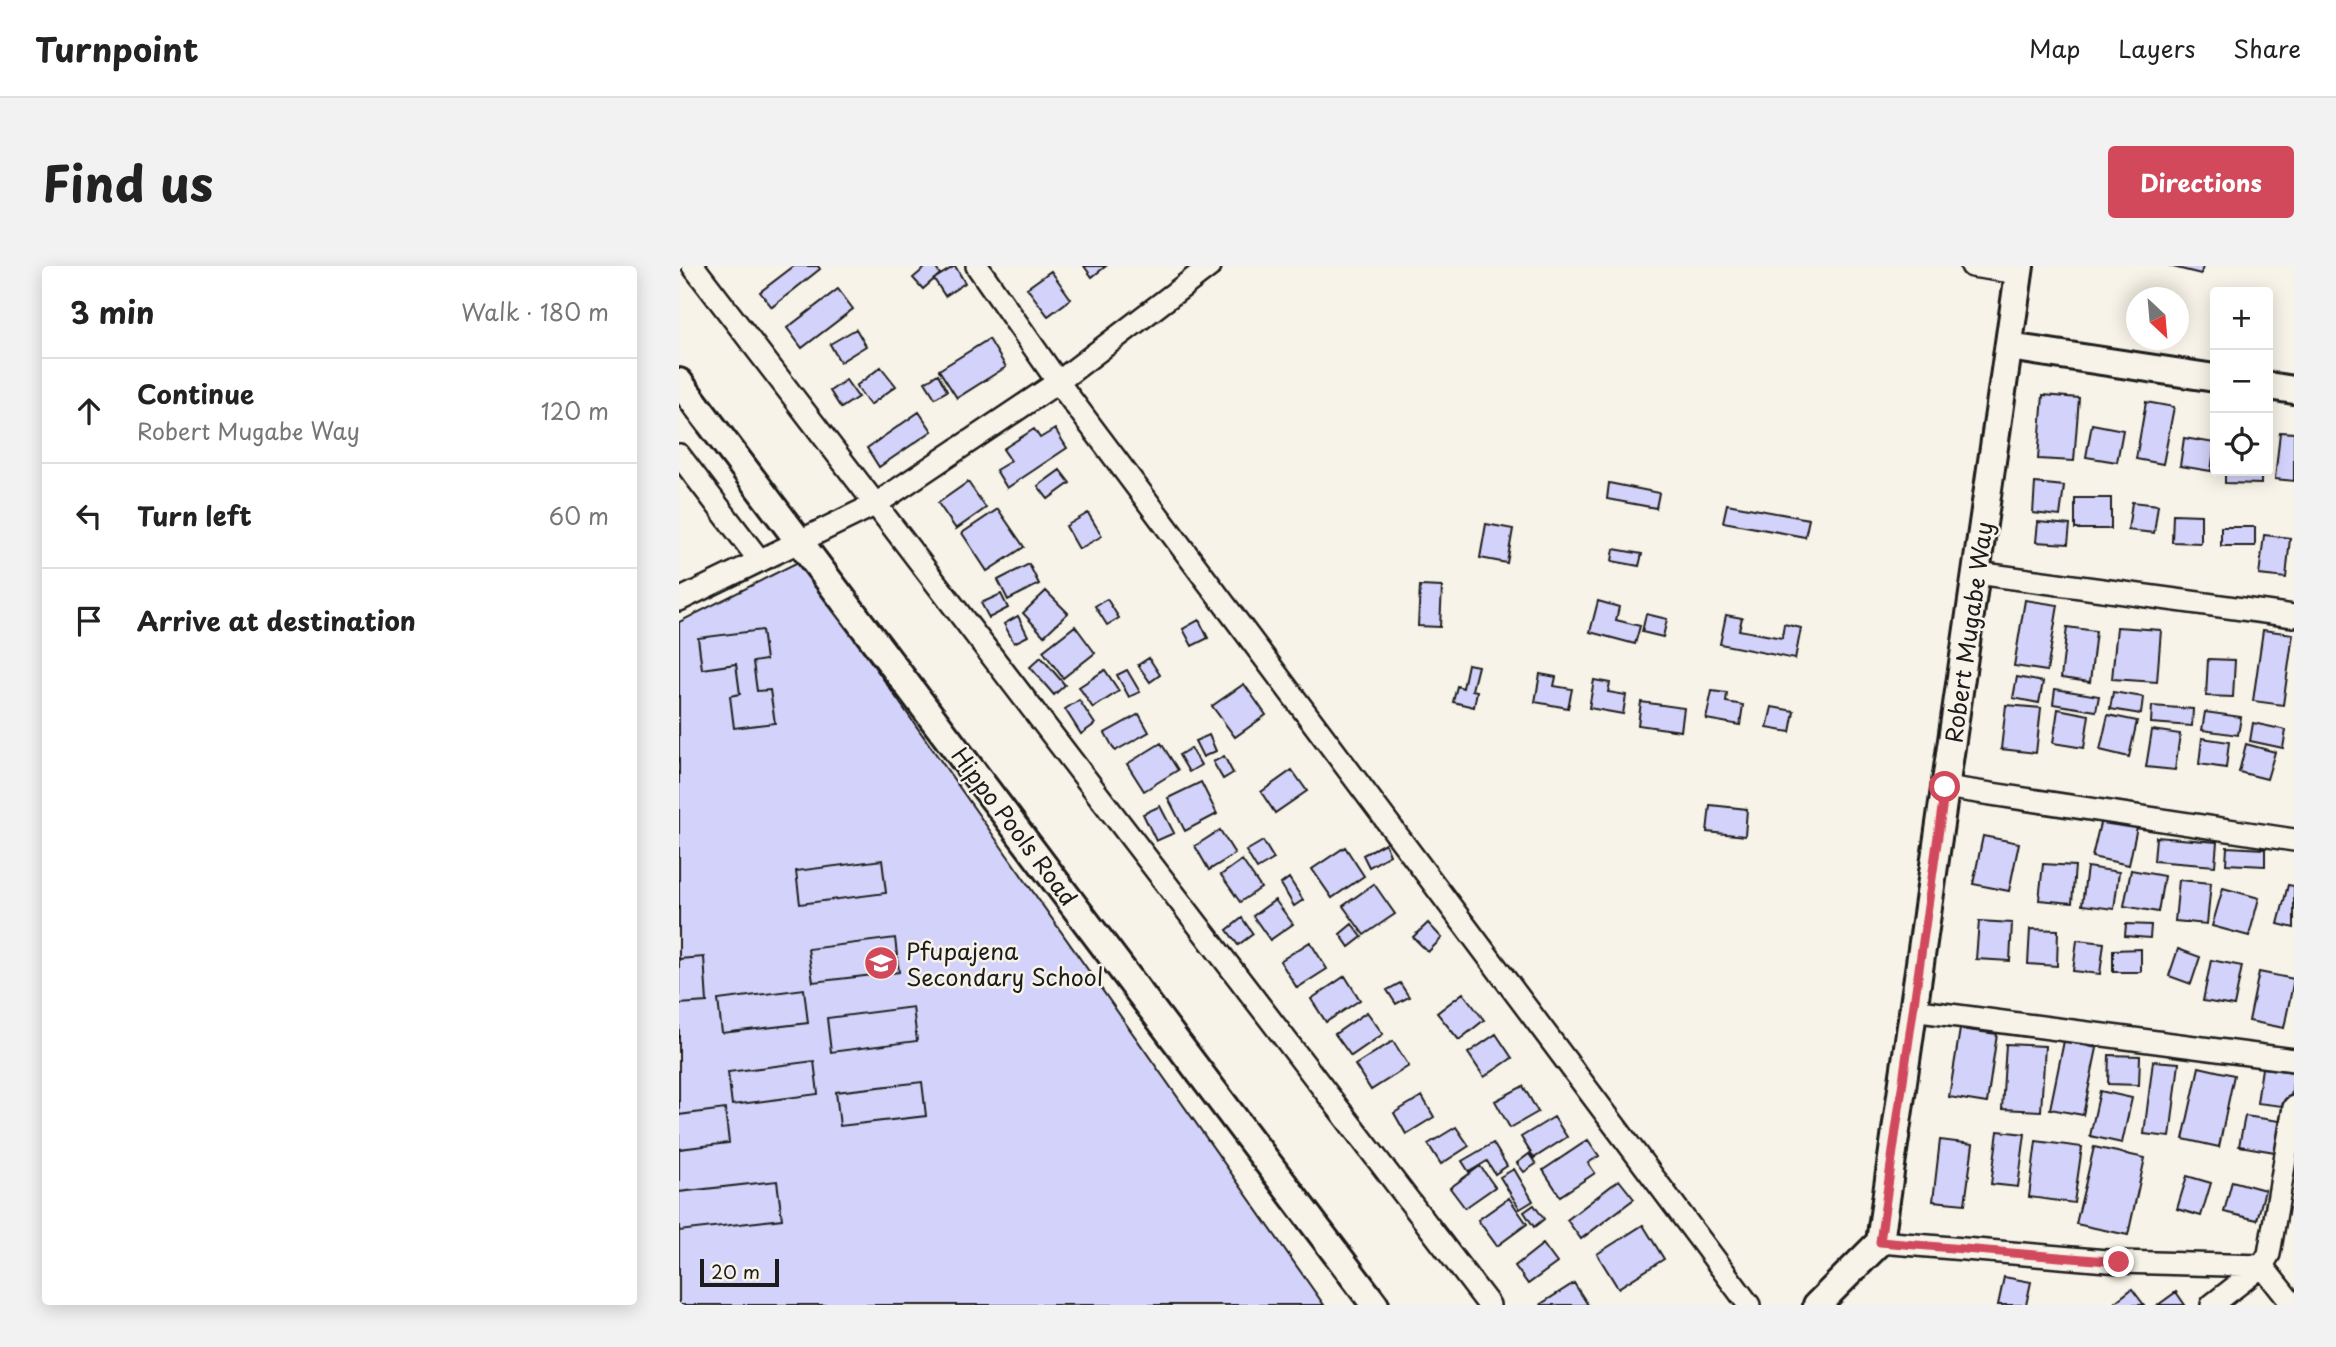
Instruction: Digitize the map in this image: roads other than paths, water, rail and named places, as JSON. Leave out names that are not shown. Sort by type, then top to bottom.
[{"type":"street","points":[[693,266],[1489,1305]]},
{"type":"street","points":[[977,266],[1058,382],[1749,1305]]},
{"type":"street","points":[[679,600],[799,539],[876,504],[1058,382],[1210,266]]},
{"type":"street","points":[[1972,266],[2020,269]]},
{"type":"street","name":"Robert Mugabe Way","points":[[1880,1242],[2020,269]]},
{"type":"street","points":[[2009,347],[2210,377]]},
{"type":"street","name":"Hippo Pools Road","points":[[679,382],[1375,1305]]},
{"type":"street","points":[[2273,387],[2294,390]]},
{"type":"street","points":[[679,455],[760,561]]},
{"type":"street","points":[[1977,573],[2294,616]]},
{"type":"street","points":[[1945,787],[2294,840]]},
{"type":"street","points":[[1912,1010],[2294,1060]]},
{"type":"street","points":[[2212,1305],[2262,1266],[2269,1255],[2294,1107]]},
{"type":"street","points":[[1817,1305],[1880,1242],[2119,1262],[2262,1266],[2293,1305]]},
{"type":"place","name":"Pfupajena Secondary School","points":[[881,963]]}]
